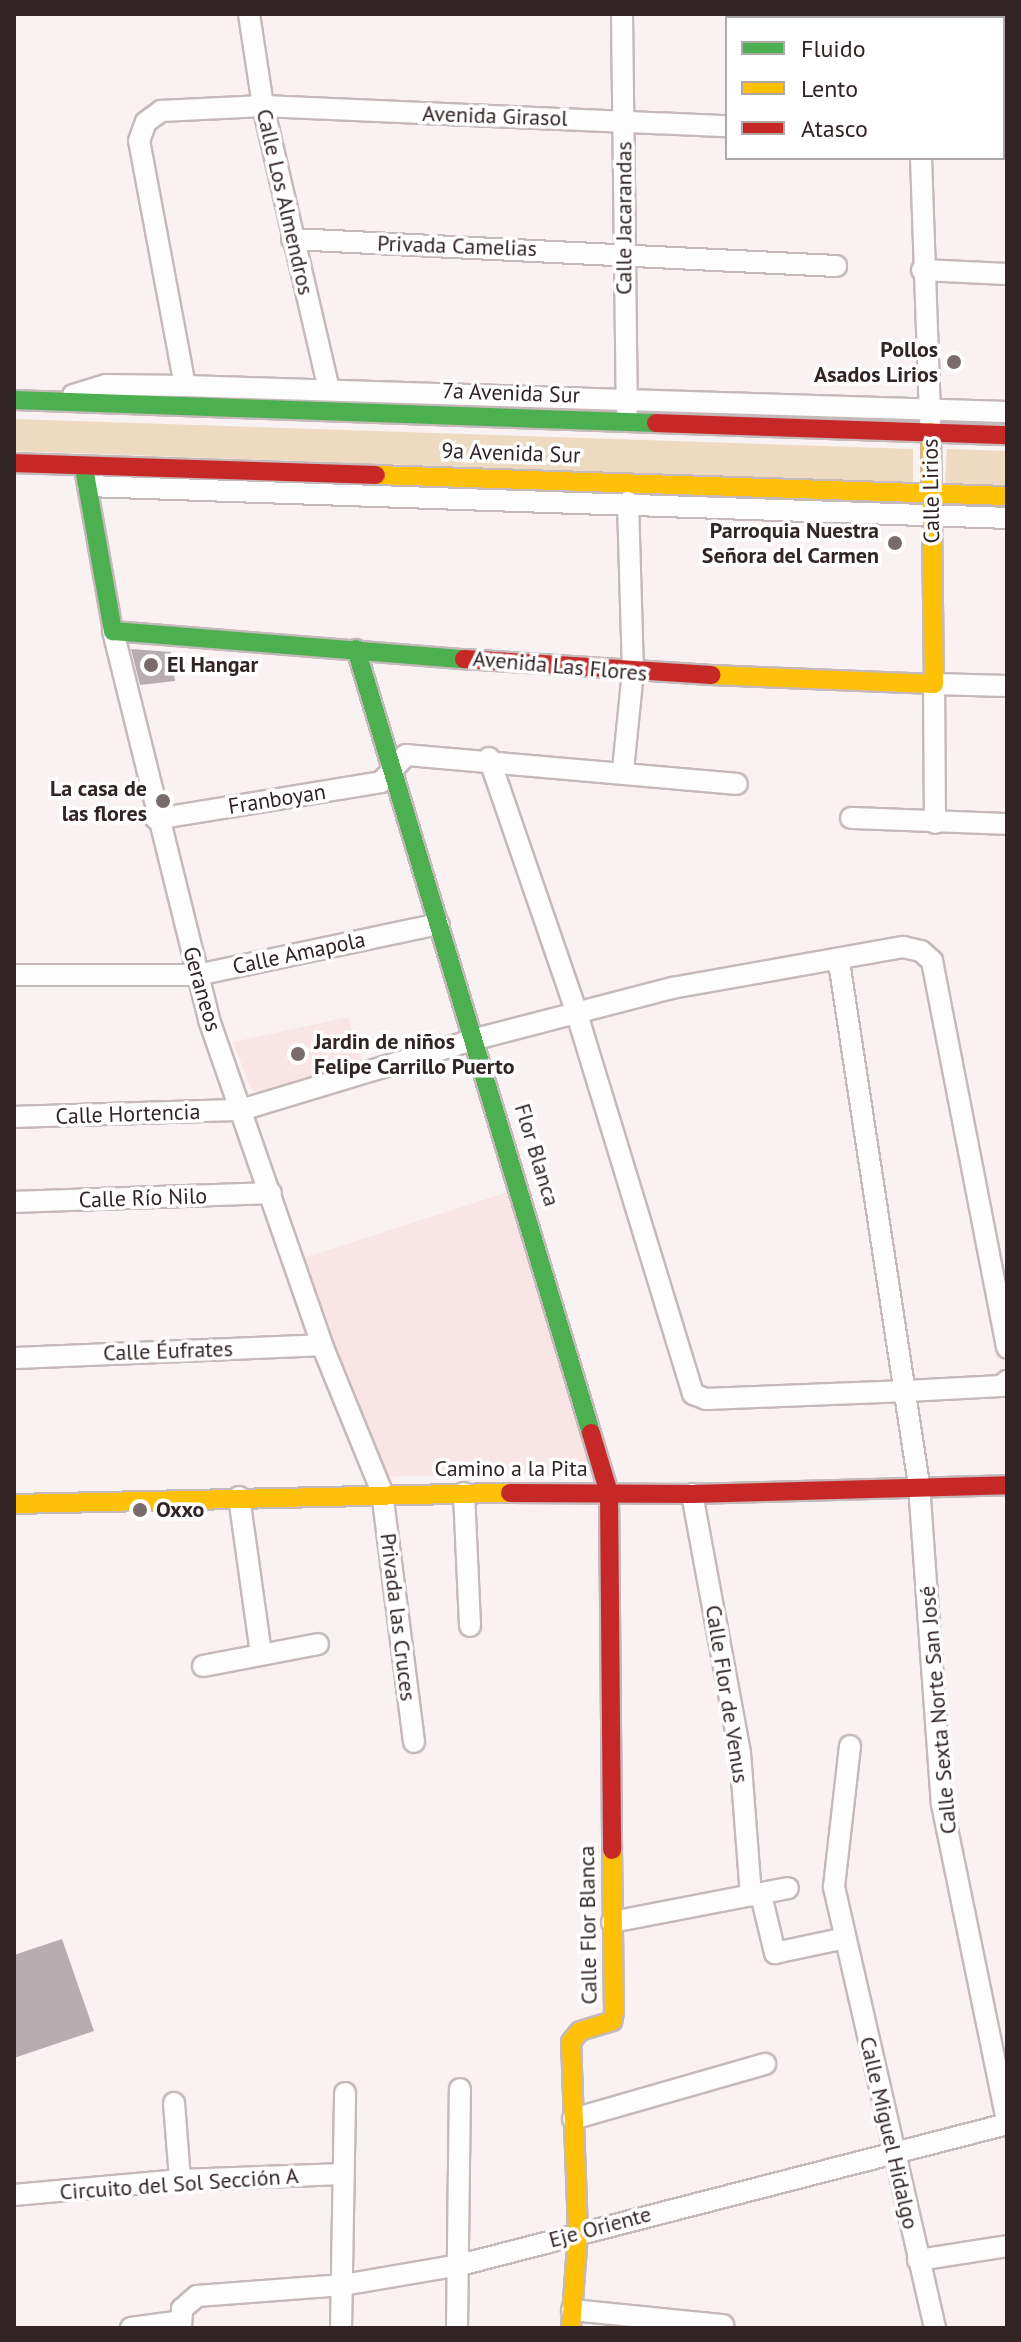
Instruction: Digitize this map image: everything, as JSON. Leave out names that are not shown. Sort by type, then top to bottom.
[{"type":"street","name":"Calle Los Almendros","points":[[249,14],[263,106],[329,389]]},
{"type":"street","name":"Calle Jacarandas","points":[[622,14],[626,421]]},
{"type":"street","name":"Avenida Girasol","points":[[185,386],[139,141],[146,122],[161,111],[263,106],[725,126]]},
{"type":"street","name":"Calle Lirios","points":[[921,160],[922,270],[931,432],[935,823]]},
{"type":"street","name":"Privada Camelias","points":[[292,239],[623,253],[836,266]]},
{"type":"street","points":[[922,270],[1007,274]]},
{"type":"street","points":[[50,402],[106,385],[329,389],[1007,412]]},
{"type":"street","name":"7a Avenida Sur","points":[[14,400],[1007,435]]},
{"type":"street","name":"9a Avenida Sur","points":[[14,463],[86,477],[310,469],[1007,496]]},
{"type":"street","points":[[86,477],[1007,518]]},
{"type":"street","name":"Geraneos","points":[[86,477],[113,631],[156,819],[197,975],[322,1345],[382,1492]]},
{"type":"street","points":[[715,505],[748,485]]},
{"type":"street","points":[[623,770],[633,672],[628,502]]},
{"type":"street","name":"Avenida Las Flores","points":[[113,631],[633,672],[1007,686]]},
{"type":"street","name":"Flor Blanca","points":[[356,649],[476,1039],[609,1493]]},
{"type":"street","name":"Franboyan","points":[[156,819],[381,782],[406,755],[489,758],[737,784]]},
{"type":"street","points":[[489,758],[576,1011],[693,1394],[706,1399],[907,1391],[1007,1381]]},
{"type":"street","points":[[851,818],[1007,824]]},
{"type":"street","name":"Calle Amapola","points":[[14,975],[197,975],[439,924]]},
{"type":"street","name":"Calle Hortencia","points":[[14,1117],[241,1110],[476,1039],[672,988],[839,962],[903,947],[921,951],[932,961],[1007,1348]]},
{"type":"street","name":"Calle Sexta Norte San José","points":[[839,962],[919,1485],[942,1804],[1007,2123]]},
{"type":"street","name":"Calle Río Nilo","points":[[14,1202],[271,1193]]},
{"type":"street","name":"Calle Éufrates","points":[[14,1358],[322,1345]]},
{"type":"street","name":"Camino a la Pita","points":[[14,1504],[382,1492],[692,1494],[919,1485],[1007,1485]]},
{"type":"street","name":"Privada las Cruces","points":[[382,1492],[414,1742]]},
{"type":"street","points":[[464,1493],[470,1626]]},
{"type":"street","name":"Calle Flor Blanca","points":[[571,2319],[578,2232],[571,2042],[580,2031],[612,2021],[614,2012],[609,1493]]},
{"type":"street","name":"Calle Flor de Venus","points":[[692,1494],[740,1753],[756,1896],[775,1953],[845,1938]]},
{"type":"street","points":[[239,1497],[261,1653]]},
{"type":"street","points":[[203,1666],[318,1644]]},
{"type":"street","name":"Calle Miguel Hidalgo","points":[[850,1746],[834,1887],[935,2328]]},
{"type":"street","points":[[612,1922],[788,1888]]},
{"type":"street","points":[[573,2119],[765,2064]]},
{"type":"street","points":[[457,2328],[460,2089]]},
{"type":"street","points":[[341,2328],[345,2093]]},
{"type":"street","points":[[174,2103],[180,2180]]},
{"type":"street","name":"Eje Oriente","points":[[181,2325],[187,2300],[343,2285],[460,2265],[1007,2123]]},
{"type":"street","name":"Circuito del Sol Sección A","points":[[14,2195],[180,2180],[344,2174]]},
{"type":"street","points":[[918,2260],[1007,2246]]},
{"type":"street","points":[[571,2319],[723,2325]]},
{"type":"street","points":[[131,2328],[181,2325]]},
{"type":"shaded area","points":[[14,419],[913,449],[913,483],[14,451]]},
{"type":"shaded area","points":[[947,449],[1007,451],[1007,485],[945,483]]},
{"type":"shaded area","name":"Jardin de niños Felipe Carrillo Puerto","points":[[348,1017],[363,1065],[258,1093],[251,1089],[233,1042]]},
{"type":"shaded area","points":[[508,1192],[594,1480],[513,1473],[385,1477],[300,1259]]},
{"type":"building","name":"El Hangar","points":[[131,649],[171,652],[175,681],[140,685]]},
{"type":"building","points":[[62,1939],[94,2031],[14,2058],[14,1955]]},
{"type":"traffic: fast","points":[[14,400],[656,423]]},
{"type":"traffic: fast","points":[[84,468],[113,631],[464,659]]},
{"type":"traffic: fast","points":[[356,649],[591,1433]]},
{"type":"traffic: slow","points":[[711,675],[934,684],[931,432]]},
{"type":"traffic: slow","points":[[376,475],[1007,496]]},
{"type":"traffic: slow","points":[[14,1504],[510,1493]]},
{"type":"traffic: slow","points":[[571,2328],[578,2232],[571,2042],[580,2031],[612,2021],[614,2012],[612,1850]]},
{"type":"traffic: jam","points":[[656,423],[1007,435]]},
{"type":"traffic: jam","points":[[14,463],[376,475]]},
{"type":"traffic: jam","points":[[464,659],[711,675]]},
{"type":"traffic: jam","points":[[591,1433],[609,1493],[612,1850]]},
{"type":"traffic: jam","points":[[510,1493],[692,1494],[1007,1485]]},
{"type":"place","name":"Pollos Asados Lirios","points":[[954,362]]},
{"type":"place","name":"Parroquia Nuestra Señora del Carmen","points":[[895,543]]},
{"type":"place","name":"El Hangar","points":[[151,665]]},
{"type":"place","name":"La casa de las flores","points":[[163,801]]},
{"type":"place","name":"Jardin de niños Felipe Carrillo Puerto","points":[[298,1054]]},
{"type":"place","name":"Oxxo","points":[[140,1510]]}]
